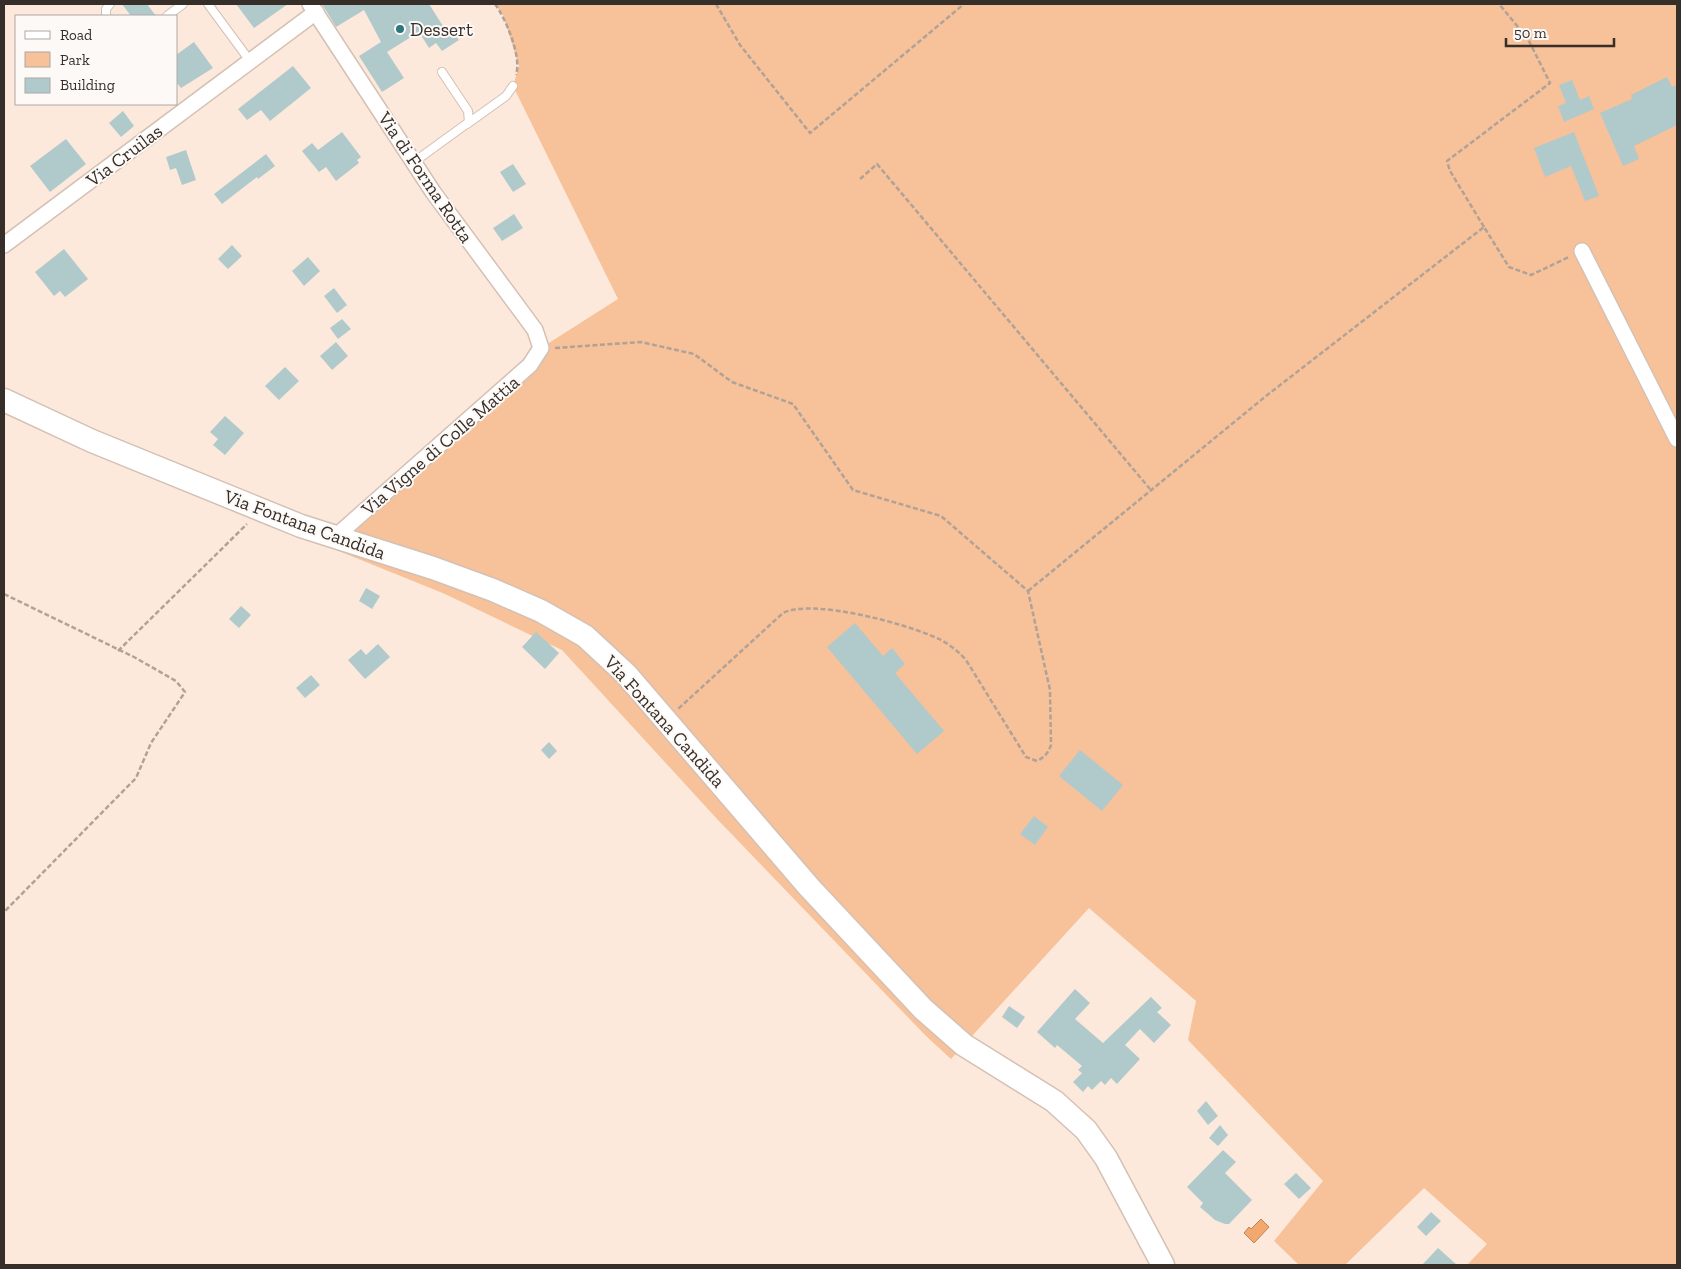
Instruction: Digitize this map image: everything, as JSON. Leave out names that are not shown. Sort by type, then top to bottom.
[{"type":"main road","name":"Via Fontana Candida","points":[[4,400],[92,441],[258,509],[334,538],[464,578],[525,603],[561,621],[585,636],[604,652],[666,720],[809,886],[922,1009],[964,1045],[1045,1096],[1081,1125],[1106,1158],[1163,1265]]},
{"type":"street","name":"Via Cruilas","points":[[4,245],[250,61],[313,8]]},
{"type":"street","name":"Via di Forma Rotta","points":[[313,8],[433,192],[535,330],[541,348]]},
{"type":"street","points":[[1582,251],[1677,439]]},
{"type":"street","name":"Via Vigne di Colle Mattia","points":[[334,538],[530,365],[541,348]]},
{"type":"lane","points":[[168,15],[183,4]]},
{"type":"lane","points":[[208,4],[250,61]]},
{"type":"lane","points":[[442,72],[468,111],[470,118],[467,124]]},
{"type":"lane","points":[[414,162],[506,96],[513,86]]},
{"type":"path","points":[[494,4],[503,15],[519,66],[513,86]]},
{"type":"path","points":[[716,4],[740,45],[810,133],[964,4]]},
{"type":"path","points":[[1499,4],[1528,40],[1550,83],[1447,161],[1450,171],[1509,267],[1531,275],[1582,251]]},
{"type":"path","points":[[860,179],[877,164],[1150,489]]},
{"type":"path","points":[[1028,591],[1150,489],[1266,396],[1484,227]]},
{"type":"path","points":[[541,348],[641,342],[694,354],[732,382],[792,404],[853,490],[941,516],[1028,591],[1051,699],[1051,746],[1048,753],[1037,761],[1026,757],[966,660],[951,646],[931,636],[876,619],[809,607],[795,608],[783,613],[666,720]]},
{"type":"path","points":[[118,651],[252,520],[258,509]]},
{"type":"path","points":[[4,594],[118,651],[134,657],[176,681],[185,692],[183,698],[151,743],[136,778],[4,912]]},
{"type":"green space","points":[[495,4],[1677,4],[1677,1265],[1467,1265],[1487,1244],[1424,1188],[1345,1265],[1299,1265],[1274,1241],[1323,1181],[1188,1040],[1196,1001],[1089,908],[951,1059],[926,1036],[718,820],[562,650],[445,594],[324,545],[541,348],[618,299],[513,86],[519,66],[503,15]]},
{"type":"shaded area","points":[[1261,1219],[1269,1227],[1254,1243],[1244,1233]]},
{"type":"building","points":[[122,4],[147,4],[155,15],[130,15]]},
{"type":"building","points":[[236,4],[288,4],[254,28]]},
{"type":"building","points":[[322,4],[429,4],[449,33],[452,31],[459,40],[442,51],[436,43],[429,48],[419,32],[387,52],[404,78],[382,92],[359,56],[381,42],[364,10],[336,27]]},
{"type":"building","points":[[194,42],[213,68],[181,88],[178,84],[178,54]]},
{"type":"building","points":[[293,66],[311,88],[270,121],[261,110],[247,120],[238,109]]},
{"type":"building","points":[[1667,77],[1672,87],[1677,85],[1677,125],[1634,146],[1639,159],[1623,166],[1600,113],[1632,99],[1631,95]]},
{"type":"building","points":[[1572,80],[1580,100],[1589,96],[1594,109],[1564,122],[1558,106],[1566,103],[1559,85]]},
{"type":"building","points":[[123,111],[134,126],[121,137],[109,123]]},
{"type":"building","points":[[342,132],[361,157],[357,160],[359,163],[336,181],[326,167],[319,172],[302,151],[312,143],[318,150]]},
{"type":"building","points":[[1574,132],[1599,196],[1585,201],[1571,166],[1545,177],[1534,148]]},
{"type":"building","points":[[66,139],[86,164],[50,192],[30,166]]},
{"type":"building","points":[[186,150],[196,180],[182,185],[176,168],[170,170],[166,157]]},
{"type":"building","points":[[266,154],[275,166],[258,179],[257,177],[222,204],[214,194]]},
{"type":"building","points":[[513,164],[526,184],[513,192],[500,172]]},
{"type":"building","points":[[514,214],[523,228],[502,241],[493,228]]},
{"type":"building","points":[[232,245],[242,256],[228,269],[218,259]]},
{"type":"building","points":[[64,249],[88,279],[65,297],[60,291],[54,296],[35,272]]},
{"type":"building","points":[[308,257],[320,271],[304,286],[292,271]]},
{"type":"building","points":[[334,288],[347,305],[337,313],[324,296]]},
{"type":"building","points":[[342,319],[351,329],[338,339],[330,328]]},
{"type":"building","points":[[336,342],[348,356],[332,370],[320,356]]},
{"type":"building","points":[[285,367],[299,381],[279,400],[265,386]]},
{"type":"building","points":[[225,416],[244,433],[225,455],[213,445],[218,439],[210,432]]},
{"type":"building","points":[[366,588],[380,596],[372,609],[359,601]]},
{"type":"building","points":[[241,606],[251,615],[239,628],[229,619]]},
{"type":"building","points":[[855,623],[883,656],[892,648],[905,664],[895,673],[944,731],[917,754],[827,647]]},
{"type":"building","points":[[536,632],[559,653],[545,669],[522,647]]},
{"type":"building","points":[[378,644],[390,657],[365,679],[348,660],[361,649],[366,655]]},
{"type":"building","points":[[311,675],[320,685],[305,698],[296,688]]},
{"type":"building","points":[[549,742],[557,751],[549,759],[541,750]]},
{"type":"building","points":[[1080,750],[1123,785],[1102,811],[1059,776]]},
{"type":"building","points":[[1034,816],[1048,827],[1035,845],[1020,834]]},
{"type":"building","points":[[1075,989],[1090,1003],[1075,1019],[1103,1043],[1151,997],[1162,1008],[1157,1012],[1171,1025],[1154,1043],[1140,1029],[1125,1045],[1140,1059],[1117,1084],[1111,1078],[1105,1085],[1101,1081],[1092,1090],[1088,1086],[1083,1092],[1073,1082],[1082,1073],[1078,1070],[1082,1066],[1057,1045],[1055,1048],[1037,1032]]},
{"type":"building","points":[[1009,1006],[1025,1017],[1017,1028],[1002,1017]]},
{"type":"building","points":[[1206,1101],[1218,1116],[1208,1125],[1197,1111]]},
{"type":"building","points":[[1220,1125],[1228,1135],[1218,1146],[1209,1138]]},
{"type":"building","points":[[1223,1150],[1236,1162],[1225,1173],[1252,1200],[1229,1224],[1215,1220],[1200,1207],[1203,1203],[1187,1187]]},
{"type":"building","points":[[1296,1173],[1311,1188],[1299,1199],[1284,1184]]},
{"type":"building","points":[[1431,1212],[1441,1221],[1426,1236],[1417,1227]]},
{"type":"building","points":[[1438,1248],[1457,1265],[1422,1265]]},
{"type":"place","name":"Dessert","points":[[400,29]]}]
